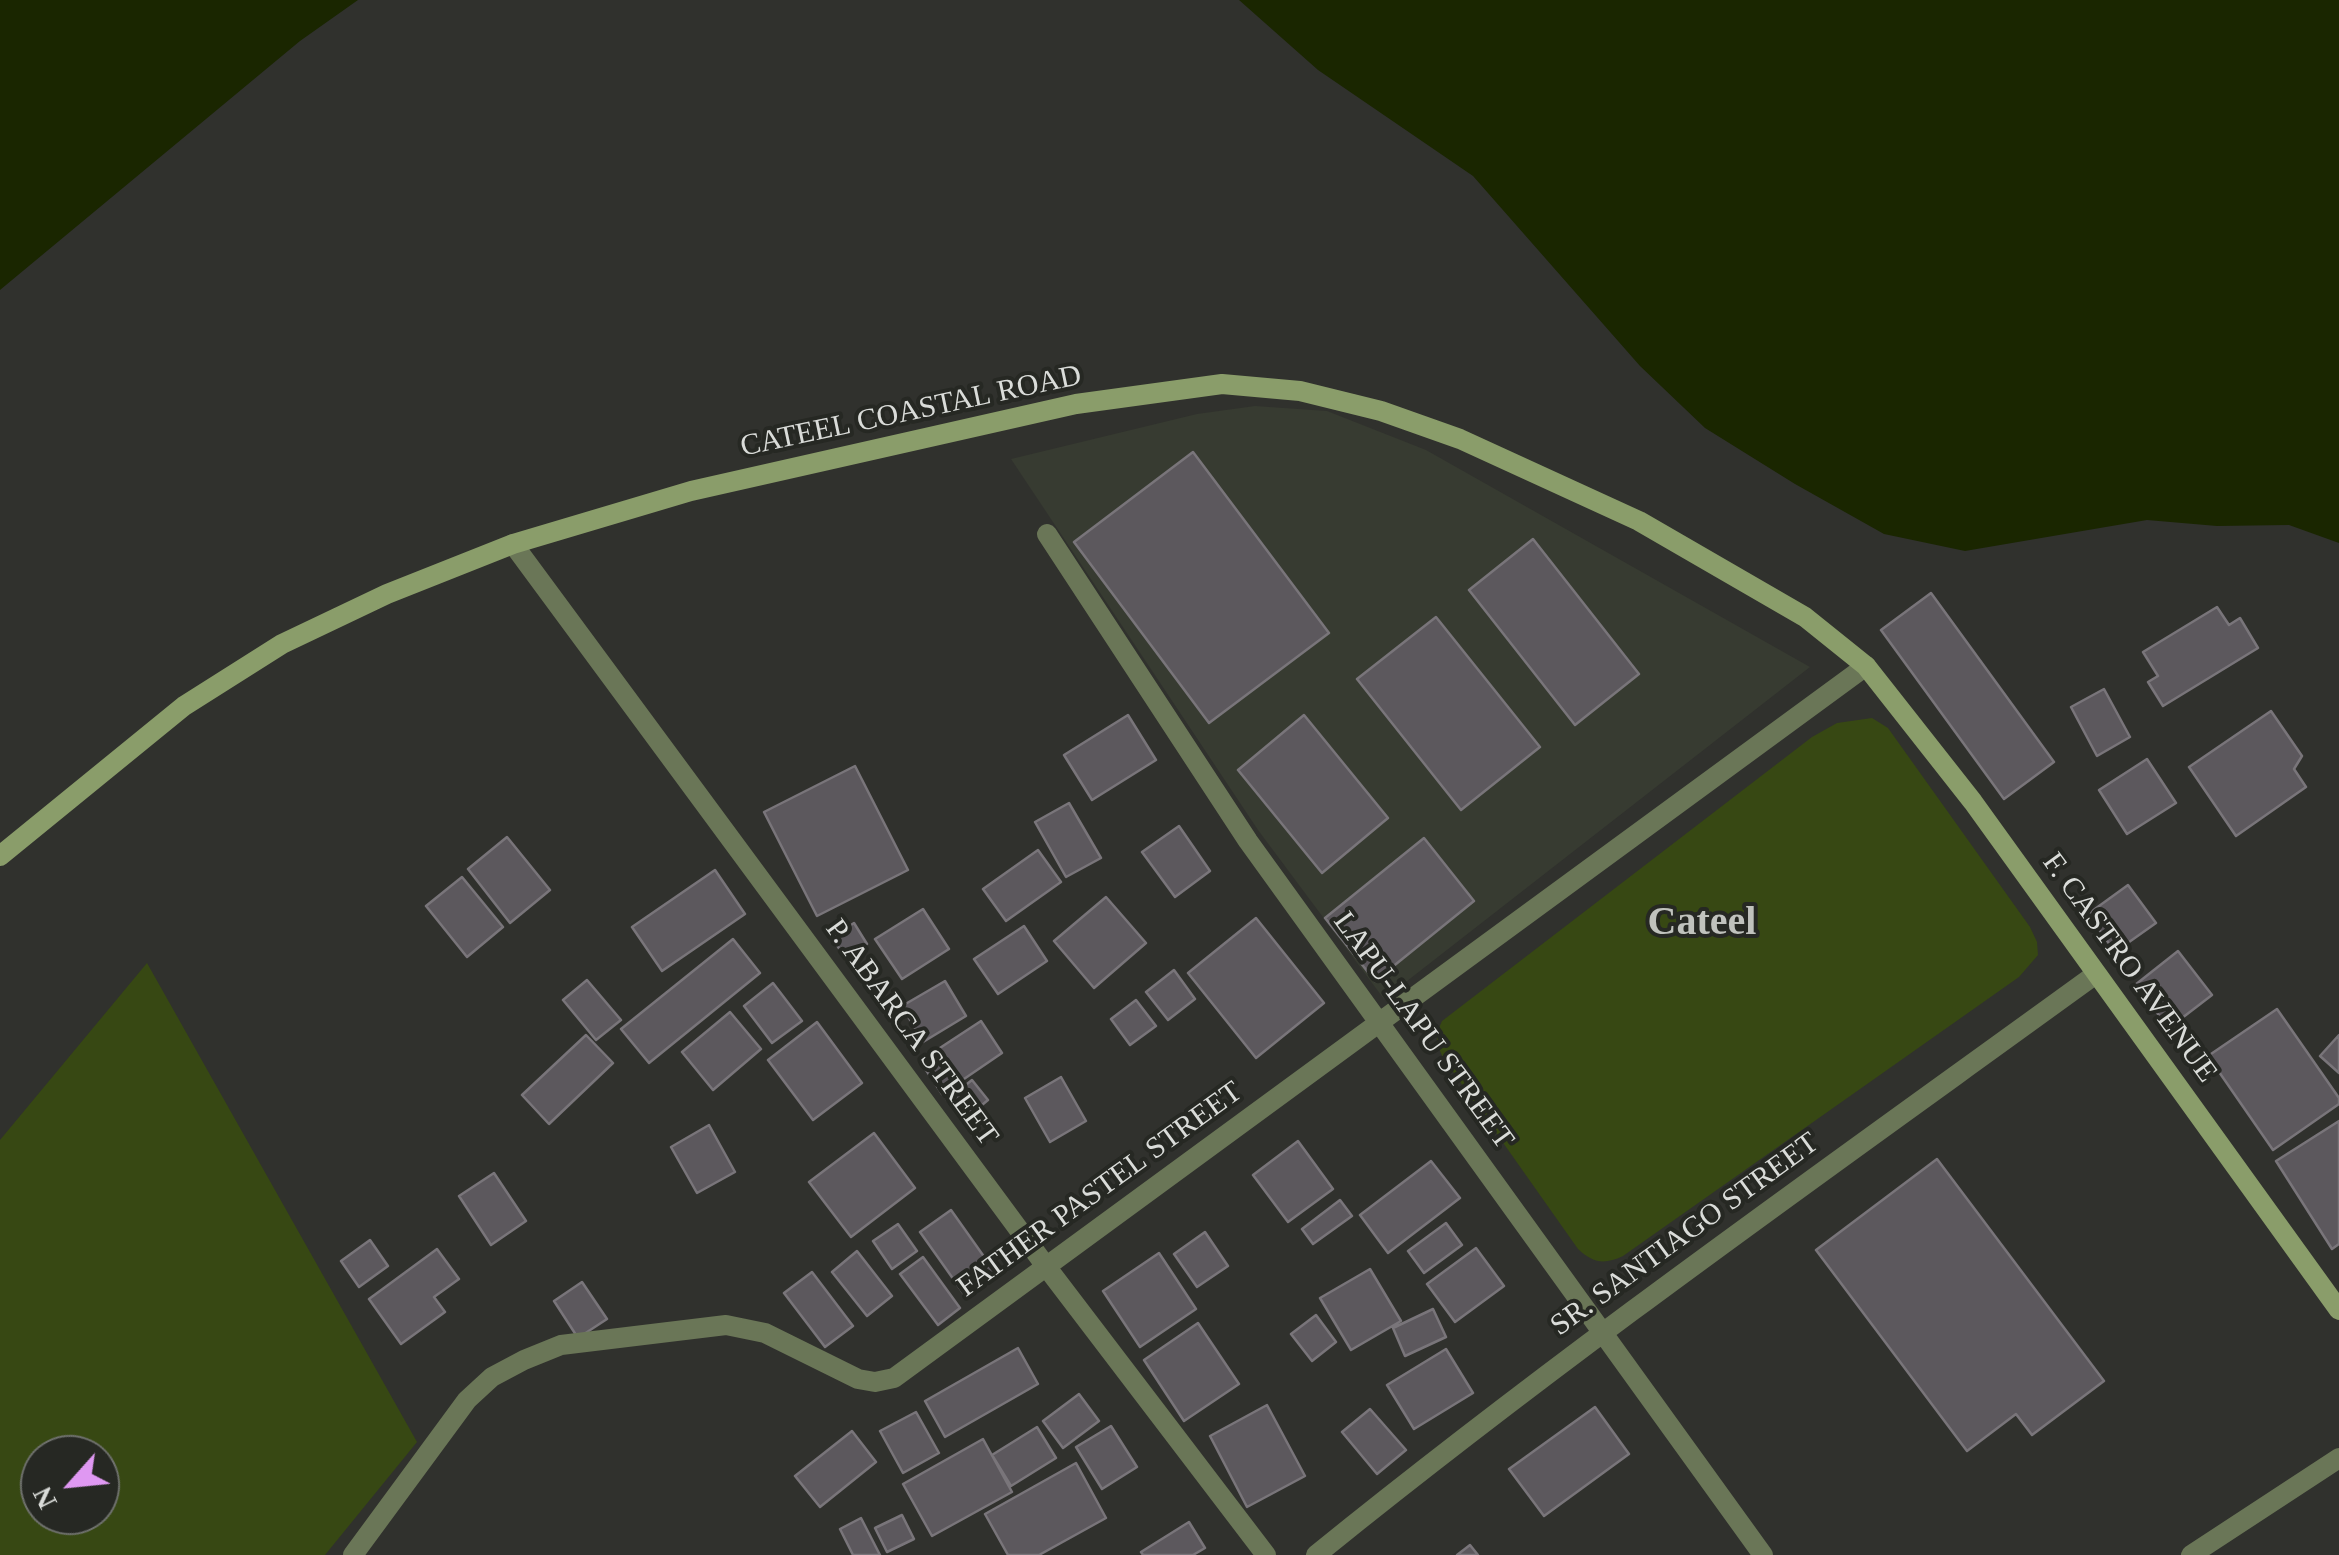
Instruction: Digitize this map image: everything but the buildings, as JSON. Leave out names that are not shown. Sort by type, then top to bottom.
[{"type":"street","name":"CATEEL COASTAL ROAD","points":[[0,856],[184,706],[282,644],[386,594],[512,544],[691,491],[1076,404],[1222,384],[1300,391],[1380,411],[1460,439],[1639,520],[1805,617],[1866,666]]},
{"type":"street","name":"LAPU-LAPU STREET","points":[[1047,534],[1248,841],[1764,1555]]},
{"type":"street","name":"P. ABARCA STREET","points":[[512,544],[1045,1265],[1266,1555]]},
{"type":"street","name":"FATHER PASTEL STREET","points":[[353,1555],[466,1400],[492,1377],[561,1345],[726,1325],[765,1333],[805,1350],[836,1370],[874,1382],[894,1378],[1866,666]]},
{"type":"street","name":"F. CASTRO AVENUE","points":[[1866,666],[1973,802],[2339,1310]]},
{"type":"street","name":"SR. SANTIAGO STREET","points":[[1316,1555],[1602,1331],[2096,974]]},
{"type":"street","points":[[2191,1555],[2339,1458]]},
{"type":"shaded area","points":[[0,0],[358,0],[300,41],[0,290]]},
{"type":"shaded area","points":[[1239,0],[2339,0],[2339,543],[2289,525],[2217,526],[2147,520],[1965,551],[1884,534],[1705,428],[1640,366],[1473,176],[1318,70]]},
{"type":"shaded area","points":[[1255,406],[1327,411],[1426,450],[1810,667],[1384,999],[1258,830],[1011,459],[1197,414]]},
{"type":"shaded area","points":[[1872,718],[1888,728],[2030,927],[2038,955],[2019,977],[1623,1256],[1610,1261],[1589,1257],[1578,1249],[1444,1059],[1437,1040],[1442,1021],[1812,737],[1837,723]]},
{"type":"shaded area","points":[[147,963],[417,1442],[325,1555],[0,1555],[0,1140]]},
{"type":"district","name":"Cateel","points":[[1702,924]]}]
